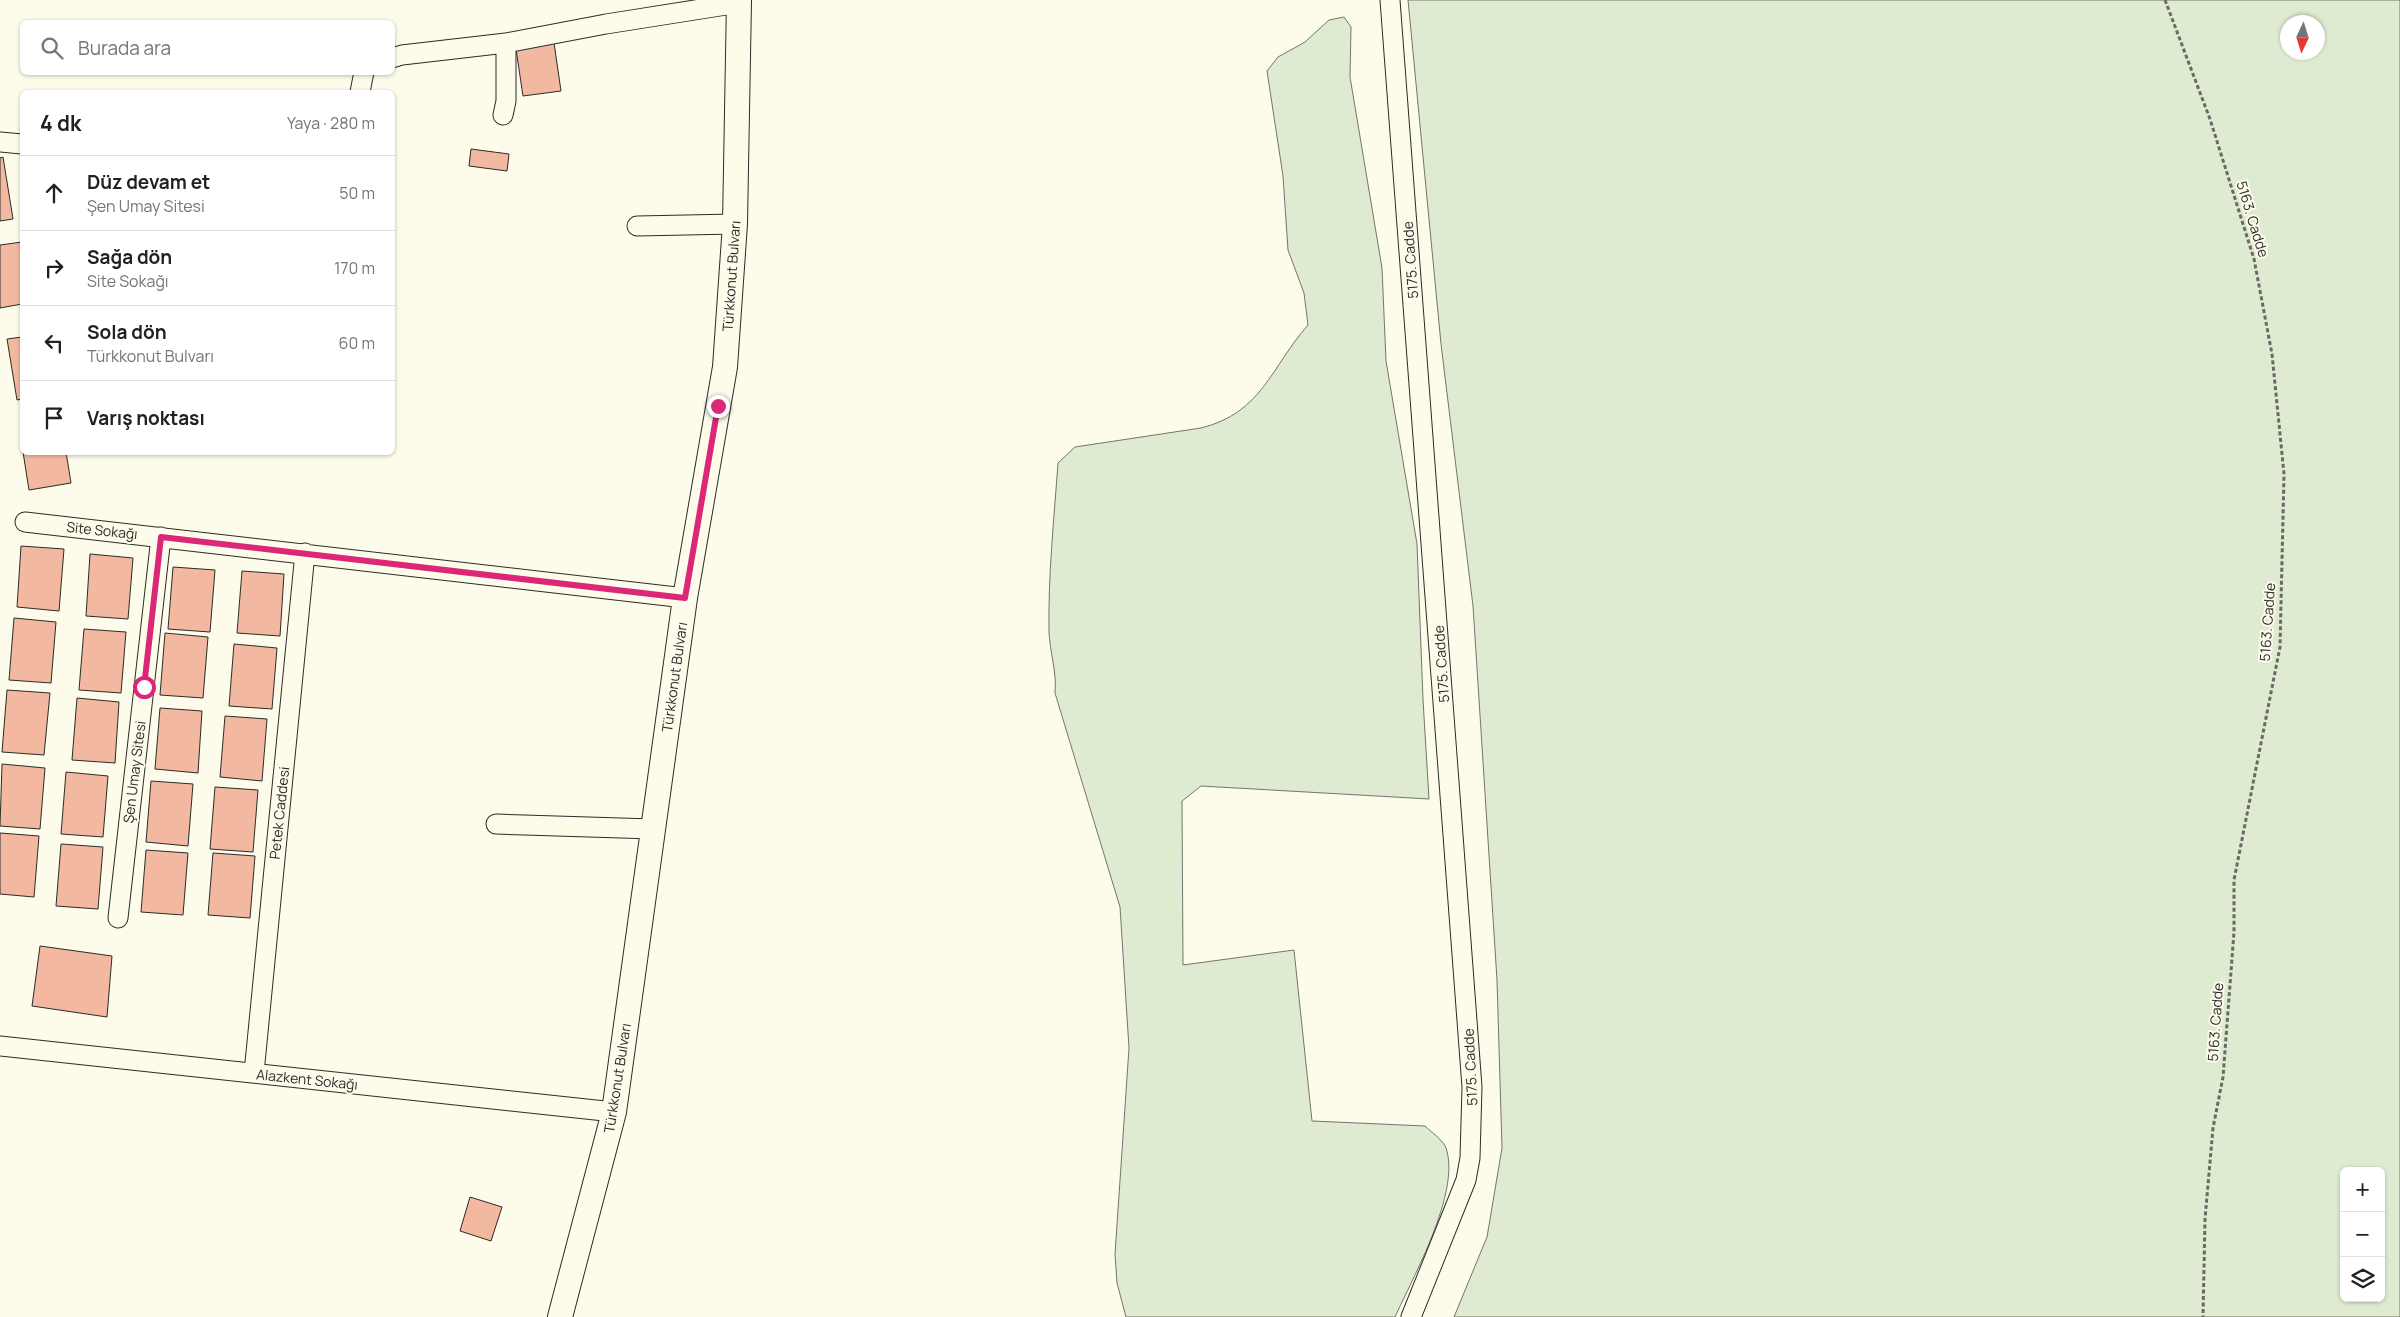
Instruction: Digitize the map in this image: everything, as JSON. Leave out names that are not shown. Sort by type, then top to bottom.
[{"type":"street","name":"5175. Cadde","points":[[1390,0],[1472,1087],[1470,1158],[1466,1180],[1411,1317]]},
{"type":"street","points":[[395,57],[402,54],[506,43],[739,2]]},
{"type":"street","name":"Türkkonut Bulvarı","points":[[560,1317],[614,1112],[685,598],[725,367],[735,224],[739,2]]},
{"type":"street","points":[[503,115],[506,100],[506,43]]},
{"type":"street","points":[[360,90],[363,75]]},
{"type":"street","points":[[0,142],[20,144]]},
{"type":"street","points":[[637,226],[735,224]]},
{"type":"street","name":"Site Sokağı","points":[[25,522],[685,598]]},
{"type":"street","name":"Şen Umay Sitesi","points":[[118,918],[161,537]]},
{"type":"street","name":"Petek Caddesi","points":[[254,1073],[305,553]]},
{"type":"street","points":[[496,824],[654,829]]},
{"type":"street","name":"Alazkent Sokağı","points":[[0,1046],[614,1112]]},
{"type":"path","name":"5163. Cadde","points":[[2165,0],[2210,119],[2254,259],[2272,354],[2284,474],[2280,647],[2234,880],[2234,932],[2223,1077],[2214,1128],[2205,1219],[2203,1317]]},
{"type":"green space","points":[[1408,0],[2400,0],[2400,1317],[1454,1317],[1487,1237],[1502,1148],[1497,980],[1473,606],[1441,344]]},
{"type":"green space","points":[[1344,17],[1351,27],[1350,77],[1382,268],[1386,361],[1417,544],[1429,799],[1201,786],[1182,801],[1183,965],[1294,950],[1312,1121],[1425,1126],[1440,1139],[1446,1148],[1449,1166],[1447,1187],[1433,1234],[1395,1317],[1126,1317],[1117,1283],[1115,1254],[1129,1048],[1120,907],[1055,693],[1049,632],[1049,590],[1058,463],[1075,447],[1201,428],[1222,421],[1252,400],[1264,387],[1308,325],[1304,293],[1288,250],[1283,176],[1267,71],[1278,57],[1305,42],[1329,20]]},
{"type":"building","points":[[554,43],[561,91],[523,96],[516,49]]},
{"type":"building","points":[[471,149],[509,154],[507,171],[469,166]]},
{"type":"building","points":[[3,157],[13,219],[0,221],[0,158]]},
{"type":"building","points":[[20,242],[20,304],[0,308],[0,245]]},
{"type":"building","points":[[20,337],[20,399],[17,400],[7,339]]},
{"type":"building","points":[[23,455],[66,455],[71,483],[29,490]]},
{"type":"building","points":[[21,546],[64,549],[59,611],[17,607]]},
{"type":"building","points":[[90,554],[133,558],[128,619],[86,616]]},
{"type":"building","points":[[173,567],[215,570],[210,632],[168,629]]},
{"type":"building","points":[[242,571],[284,574],[280,636],[237,633]]},
{"type":"building","points":[[14,618],[56,622],[51,683],[9,680]]},
{"type":"building","points":[[84,629],[126,632],[121,693],[79,690]]},
{"type":"building","points":[[165,633],[208,637],[203,698],[160,695]]},
{"type":"building","points":[[234,644],[277,648],[272,709],[229,706]]},
{"type":"building","points":[[7,690],[50,693],[44,755],[2,752]]},
{"type":"building","points":[[77,698],[119,702],[115,763],[72,760]]},
{"type":"building","points":[[160,708],[202,711],[198,773],[155,769]]},
{"type":"building","points":[[225,716],[267,719],[262,781],[220,777]]},
{"type":"building","points":[[2,764],[45,768],[40,829],[0,826]]},
{"type":"building","points":[[66,772],[108,776],[103,837],[61,834]]},
{"type":"building","points":[[151,781],[193,784],[188,846],[146,842]]},
{"type":"building","points":[[215,787],[258,790],[253,852],[210,849]]},
{"type":"building","points":[[0,833],[39,836],[34,897],[0,894]]},
{"type":"building","points":[[61,844],[103,847],[98,909],[56,906]]},
{"type":"building","points":[[146,850],[188,853],[183,915],[141,912]]},
{"type":"building","points":[[213,853],[255,856],[250,918],[208,915]]},
{"type":"building","points":[[40,946],[112,956],[107,1017],[32,1006]]},
{"type":"building","points":[[470,1197],[502,1207],[491,1241],[460,1231]]},
{"type":"route","points":[[144,687],[161,537],[685,598],[718,406]]}]
